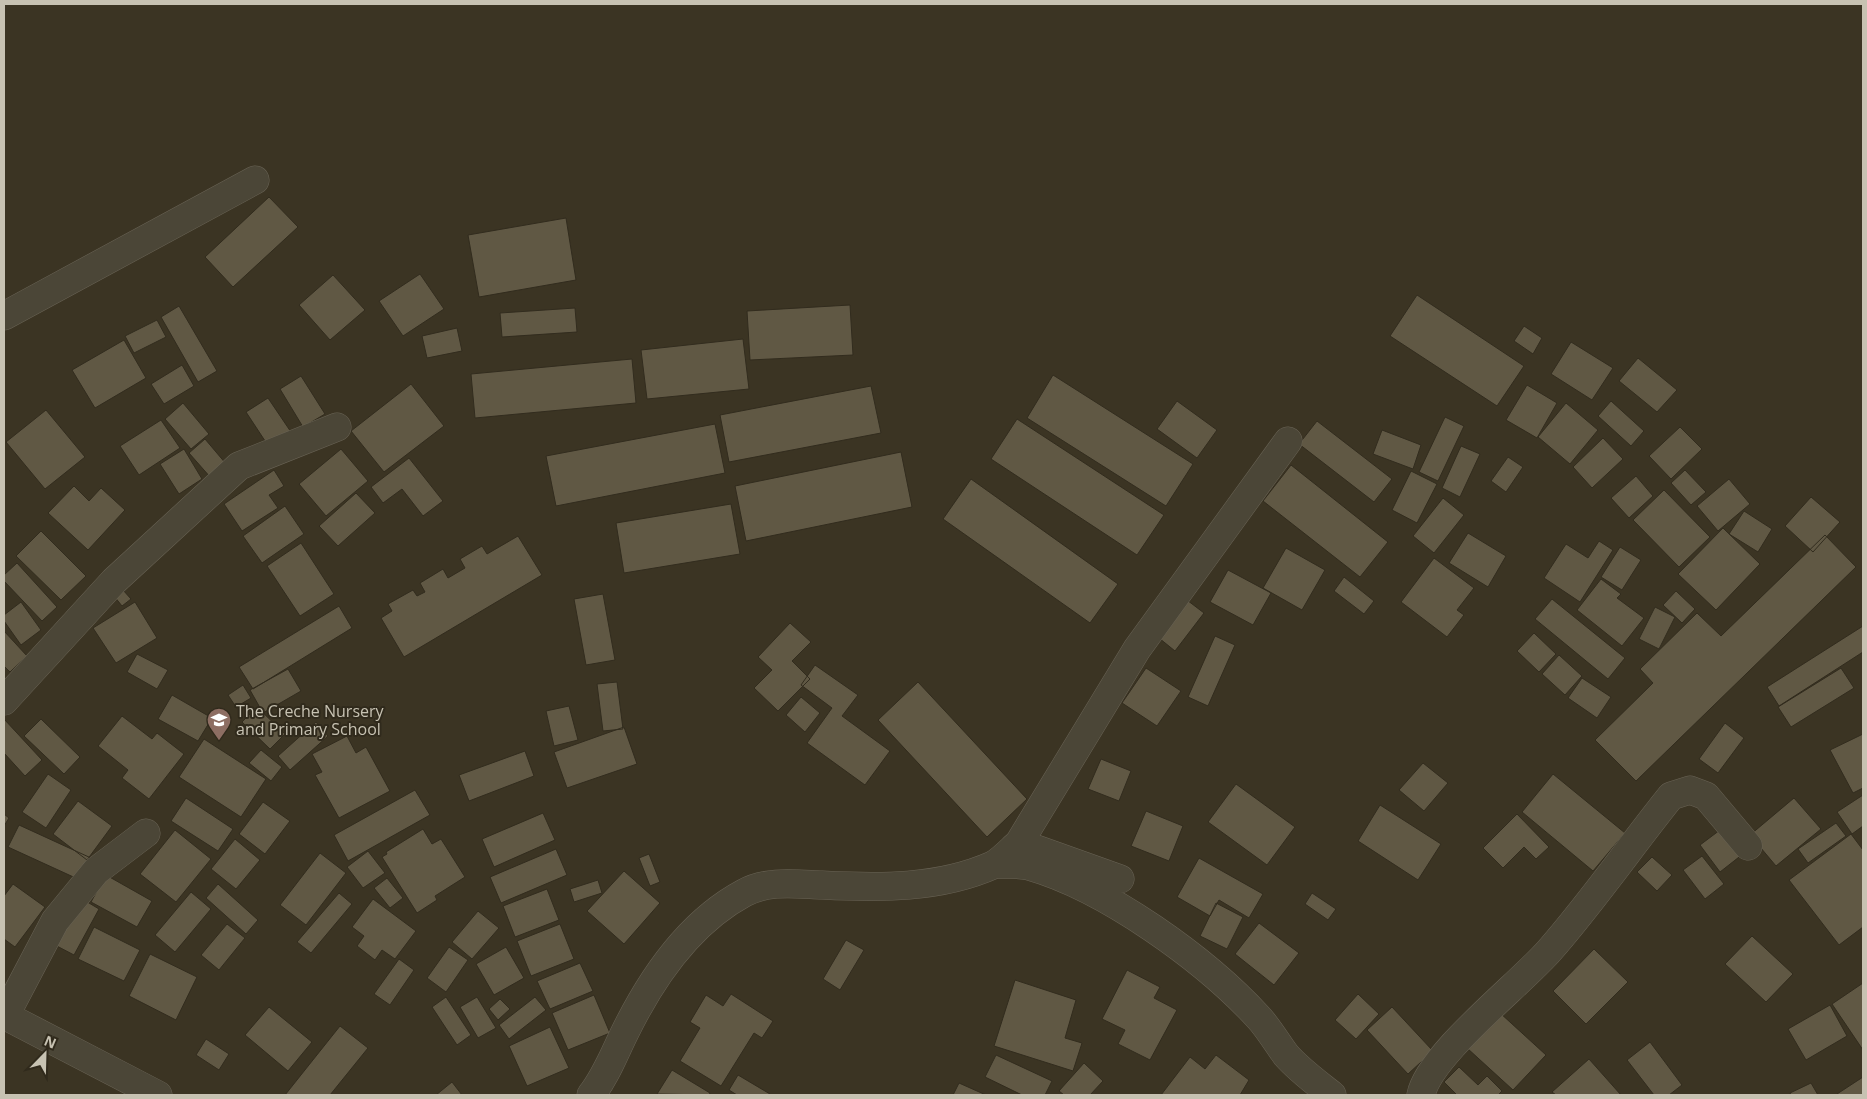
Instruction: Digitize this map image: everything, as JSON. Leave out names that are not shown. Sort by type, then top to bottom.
[{"type":"street","points":[[4,316],[255,180]]},
{"type":"street","points":[[4,701],[114,581],[239,466],[337,427]]},
{"type":"street","points":[[995,864],[1019,843],[1137,649],[1288,441]]},
{"type":"street","points":[[1421,1095],[1434,1070],[1449,1050],[1548,952],[1670,796],[1690,790],[1706,796],[1748,846]]},
{"type":"street","points":[[146,833],[96,872],[55,921],[4,1016],[158,1095]]},
{"type":"street","points":[[1019,843],[1120,879]]},
{"type":"street","points":[[591,1095],[601,1083],[626,1031],[653,984],[682,943],[715,914],[744,893],[777,884],[866,887],[921,884],[956,877],[995,864],[1028,866],[1062,880],[1107,899],[1154,930],[1201,964],[1259,1018],[1288,1056],[1332,1095]]},
{"type":"building","points":[[269,197],[298,227],[233,287],[205,257]]},
{"type":"building","points":[[566,218],[576,280],[479,297],[468,235]]},
{"type":"building","points":[[420,274],[444,309],[403,336],[379,301]]},
{"type":"building","points":[[333,275],[365,310],[330,340],[299,305]]},
{"type":"building","points":[[1417,295],[1524,366],[1497,406],[1390,336]]},
{"type":"building","points":[[850,305],[853,355],[750,360],[747,311]]},
{"type":"building","points":[[179,306],[217,371],[198,382],[161,317]]},
{"type":"building","points":[[575,308],[577,332],[502,337],[500,313]]},
{"type":"building","points":[[157,320],[166,337],[134,353],[125,336]]},
{"type":"building","points":[[1524,326],[1542,338],[1533,354],[1514,341]]},
{"type":"building","points":[[457,328],[462,351],[427,358],[422,336]]},
{"type":"building","points":[[743,339],[749,389],[647,399],[641,350]]},
{"type":"building","points":[[124,340],[146,378],[95,408],[72,370]]},
{"type":"building","points":[[1571,342],[1613,368],[1592,400],[1551,374]]},
{"type":"building","points":[[1638,358],[1677,390],[1657,412],[1619,381]]},
{"type":"building","points":[[632,359],[636,403],[475,418],[471,374]]},
{"type":"building","points":[[182,365],[194,386],[164,404],[151,384]]},
{"type":"building","points":[[1053,375],[1193,464],[1166,506],[1027,418]]},
{"type":"building","points":[[301,376],[325,414],[303,427],[280,389]]},
{"type":"building","points":[[411,384],[444,426],[384,472],[351,431]]},
{"type":"building","points":[[1527,385],[1557,403],[1537,438],[1506,420]]},
{"type":"building","points":[[871,386],[881,433],[729,462],[720,415]]},
{"type":"building","points":[[268,398],[293,435],[271,450],[246,412]]},
{"type":"building","points":[[1177,401],[1217,430],[1197,458],[1157,429]]},
{"type":"building","points":[[1611,401],[1644,431],[1631,446],[1598,416]]},
{"type":"building","points":[[183,403],[209,434],[191,449],[165,419]]},
{"type":"building","points":[[1566,403],[1598,430],[1570,464],[1538,437]]},
{"type":"building","points":[[46,410],[85,457],[45,489],[6,442]]},
{"type":"building","points":[[1445,417],[1464,426],[1438,481],[1419,472]]},
{"type":"building","points":[[1017,419],[1164,515],[1137,555],[991,459]]},
{"type":"building","points":[[161,420],[180,448],[139,475],[120,446]]},
{"type":"building","points":[[1317,421],[1392,479],[1374,502],[1299,444]]},
{"type":"building","points":[[715,424],[725,473],[556,506],[546,456]]},
{"type":"building","points":[[1680,427],[1702,449],[1671,479],[1649,456]]},
{"type":"building","points":[[1382,430],[1421,445],[1413,469],[1373,454]]},
{"type":"building","points":[[1603,438],[1623,459],[1592,488],[1573,467]]},
{"type":"building","points":[[205,439],[227,465],[211,478],[189,453]]},
{"type":"building","points":[[1461,446],[1480,454],[1460,497],[1442,488]]},
{"type":"building","points":[[184,449],[202,479],[179,494],[160,464]]},
{"type":"building","points":[[341,449],[368,481],[326,516],[299,484]]},
{"type":"building","points":[[901,452],[912,507],[746,541],[735,486]]},
{"type":"building","points":[[1508,457],[1523,467],[1506,492],[1491,481]]},
{"type":"building","points":[[409,458],[443,501],[423,516],[402,489],[383,503],[371,487]]},
{"type":"building","points":[[1291,465],[1388,542],[1360,577],[1263,501]]},
{"type":"building","points":[[274,470],[284,486],[269,495],[278,508],[242,531],[224,504]]},
{"type":"building","points":[[1685,470],[1706,492],[1691,505],[1671,483]]},
{"type":"building","points":[[1411,471],[1437,484],[1417,523],[1392,510]]},
{"type":"building","points":[[1636,476],[1653,496],[1629,518],[1611,498]]},
{"type":"building","points":[[971,479],[1118,584],[1090,623],[943,519]]},
{"type":"building","points":[[1729,479],[1750,504],[1718,531],[1697,506]]},
{"type":"building","points":[[74,486],[89,501],[101,488],[125,510],[88,550],[48,513]]},
{"type":"building","points":[[1664,490],[1710,537],[1679,567],[1633,520]]},
{"type":"building","points":[[356,493],[375,513],[338,546],[319,526]]},
{"type":"building","points":[[1811,497],[1840,522],[1813,552],[1785,526]]},
{"type":"building","points":[[1443,498],[1464,515],[1434,553],[1413,536]]},
{"type":"building","points":[[731,504],[740,554],[624,573],[616,523]]},
{"type":"building","points":[[285,506],[304,534],[262,563],[243,536]]},
{"type":"building","points":[[1744,511],[1772,529],[1758,552],[1729,534]]},
{"type":"building","points":[[1723,528],[1760,564],[1716,610],[1678,574]]},
{"type":"building","points":[[41,531],[86,576],[61,600],[16,556]]},
{"type":"building","points":[[1468,533],[1506,556],[1488,587],[1449,563]]},
{"type":"building","points":[[1825,535],[1856,567],[1636,781],[1595,740],[1653,683],[1640,669],[1697,613],[1721,636]]},
{"type":"building","points":[[518,536],[542,575],[404,657],[381,618],[392,611],[388,604],[413,590],[417,596],[425,592],[420,583],[443,569],[448,578],[465,568],[460,559],[482,546],[487,554]]},
{"type":"building","points":[[1599,541],[1613,550],[1580,602],[1544,578],[1566,544],[1588,558]]},
{"type":"building","points":[[301,543],[334,594],[300,616],[267,566]]},
{"type":"building","points":[[1620,547],[1641,560],[1622,590],[1601,577]]},
{"type":"building","points":[[1286,548],[1325,570],[1302,610],[1263,588]]},
{"type":"building","points":[[1434,558],[1474,588],[1457,610],[1464,615],[1447,637],[1401,602]]},
{"type":"building","points":[[17,563],[57,607],[42,621],[4,581],[4,575]]},
{"type":"building","points":[[1228,570],[1271,593],[1253,625],[1210,602]]},
{"type":"building","points":[[1344,577],[1374,601],[1364,614],[1334,591]]},
{"type":"building","points":[[1601,579],[1621,594],[1617,598],[1644,618],[1622,646],[1577,610]]},
{"type":"building","points":[[123,590],[131,599],[122,606],[114,596]]},
{"type":"building","points":[[1676,591],[1695,609],[1682,623],[1663,605]]},
{"type":"building","points":[[603,594],[615,660],[586,665],[574,599]]},
{"type":"building","points":[[1183,597],[1204,613],[1175,651],[1154,634]]},
{"type":"building","points":[[1552,599],[1625,658],[1608,679],[1535,619]]},
{"type":"building","points":[[21,602],[41,630],[21,645],[4,621],[4,615]]},
{"type":"building","points":[[135,602],[157,638],[116,663],[93,628]]},
{"type":"building","points":[[339,606],[352,628],[253,689],[239,667]]},
{"type":"building","points":[[1655,607],[1675,617],[1659,649],[1639,639]]},
{"type":"building","points":[[790,623],[811,642],[792,661],[810,679],[778,711],[754,688],[772,670],[758,657]]},
{"type":"building","points":[[1863,626],[1863,652],[1779,706],[1767,687]]},
{"type":"building","points":[[4,631],[27,656],[10,672],[4,666]]},
{"type":"building","points":[[1534,633],[1556,654],[1539,672],[1517,651]]},
{"type":"building","points":[[1215,636],[1235,645],[1208,706],[1188,697]]},
{"type":"building","points":[[137,654],[168,670],[157,689],[127,672]]},
{"type":"building","points":[[1559,655],[1582,676],[1565,695],[1542,674]]},
{"type":"building","points":[[815,665],[858,695],[842,716],[890,751],[865,785],[807,743],[832,708],[801,685]]},
{"type":"building","points":[[1146,668],[1181,691],[1157,726],[1122,703]]},
{"type":"building","points":[[1841,668],[1854,688],[1791,727],[1778,707]]},
{"type":"building","points":[[288,669],[301,691],[263,713],[250,690]]},
{"type":"building","points":[[1582,678],[1611,697],[1597,718],[1568,698]]},
{"type":"building","points":[[617,682],[623,729],[603,731],[597,684]]},
{"type":"building","points":[[918,682],[1027,799],[987,837],[878,720]]},
{"type":"building","points":[[243,685],[251,698],[236,707],[228,695]]},
{"type":"building","points":[[172,695],[212,718],[198,741],[158,719]]},
{"type":"building","points":[[801,697],[820,713],[805,732],[786,715]]},
{"type":"building","points":[[569,706],[578,740],[554,746],[546,711]]},
{"type":"building","points":[[257,707],[285,734],[270,749],[242,722]]},
{"type":"building","points":[[122,716],[152,739],[157,733],[184,754],[149,799],[122,778],[128,770],[98,746]]},
{"type":"building","points":[[4,719],[42,760],[25,776],[4,753]]},
{"type":"building","points":[[41,719],[80,757],[64,774],[24,736]]},
{"type":"building","points":[[316,722],[328,736],[290,770],[278,756]]},
{"type":"building","points":[[1725,723],[1744,738],[1718,773],[1699,759]]},
{"type":"building","points":[[624,727],[637,764],[567,788],[554,752]]},
{"type":"building","points":[[1863,734],[1863,788],[1853,793],[1830,750]]},
{"type":"building","points":[[347,736],[356,753],[366,747],[390,791],[339,818],[315,775],[322,772],[312,754]]},
{"type":"building","points":[[204,739],[266,779],[241,817],[179,777]]},
{"type":"building","points":[[261,750],[282,767],[271,781],[249,763]]},
{"type":"building","points":[[525,751],[534,776],[469,801],[459,775]]},
{"type":"building","points":[[1101,759],[1131,771],[1119,801],[1088,789]]},
{"type":"building","points":[[1423,763],[1448,783],[1424,811],[1399,790]]},
{"type":"building","points":[[48,774],[71,790],[46,828],[22,812]]},
{"type":"building","points":[[1553,774],[1625,833],[1593,871],[1522,812]]},
{"type":"building","points":[[1236,784],[1295,827],[1267,865],[1208,822]]},
{"type":"building","points":[[415,790],[430,815],[348,861],[334,835]]},
{"type":"building","points":[[1863,795],[1863,826],[1852,834],[1837,812]]},
{"type":"building","points":[[186,798],[233,829],[218,851],[171,821]]},
{"type":"building","points":[[1794,798],[1821,829],[1776,866],[1750,835]]},
{"type":"building","points":[[78,801],[112,826],[87,860],[53,834]]},
{"type":"building","points":[[263,802],[290,821],[265,854],[239,834]]},
{"type":"building","points":[[1380,805],[1441,844],[1418,880],[1358,841]]},
{"type":"building","points":[[1146,811],[1183,826],[1169,861],[1131,846]]},
{"type":"building","points":[[543,813],[555,840],[494,867],[482,839]]},
{"type":"building","points":[[4,814],[9,818],[4,826]]},
{"type":"building","points":[[1517,814],[1549,847],[1536,859],[1524,847],[1503,868],[1483,848]]},
{"type":"building","points":[[1836,823],[1846,836],[1808,863],[1798,849]]},
{"type":"building","points":[[1728,824],[1748,850],[1720,872],[1700,845]]},
{"type":"building","points":[[19,825],[91,858],[80,880],[8,847]]},
{"type":"building","points":[[423,829],[432,844],[441,839],[465,877],[435,896],[437,900],[417,913],[382,857],[387,854],[386,852]]},
{"type":"building","points":[[175,830],[211,859],[176,902],[140,874]]},
{"type":"building","points":[[1851,834],[1863,850],[1863,927],[1839,945],[1789,880]]},
{"type":"building","points":[[235,839],[260,860],[236,889],[211,869]]},
{"type":"building","points":[[556,849],[567,875],[501,903],[490,877]]},
{"type":"building","points":[[368,851],[385,873],[363,888],[347,867]]},
{"type":"building","points":[[320,853],[346,873],[306,925],[280,905]]},
{"type":"building","points":[[649,854],[660,882],[650,886],[639,858]]},
{"type":"building","points":[[1702,856],[1724,884],[1705,899],[1683,870]]},
{"type":"building","points":[[1652,857],[1672,875],[1657,891],[1637,872]]},
{"type":"building","points":[[1199,858],[1263,894],[1249,918],[1219,900],[1210,916],[1177,897]]},
{"type":"building","points":[[624,871],[660,903],[624,944],[587,911]]},
{"type":"building","points":[[106,875],[152,901],[137,927],[91,902]]},
{"type":"building","points":[[387,878],[403,898],[390,908],[374,888]]},
{"type":"building","points":[[598,880],[602,893],[574,902],[570,889]]},
{"type":"building","points":[[13,884],[45,907],[15,947],[4,939],[4,896]]},
{"type":"building","points":[[218,884],[258,920],[246,934],[206,898]]},
{"type":"building","points":[[547,889],[559,920],[515,937],[503,906]]},
{"type":"building","points":[[191,892],[211,909],[175,952],[155,935]]},
{"type":"building","points":[[339,893],[352,904],[311,953],[297,942]]},
{"type":"building","points":[[1312,893],[1336,909],[1328,920],[1305,904]]},
{"type":"building","points":[[79,897],[99,909],[74,955],[53,944]]},
{"type":"building","points":[[373,899],[416,931],[395,959],[382,950],[375,960],[357,946],[364,936],[352,927]]},
{"type":"building","points":[[1216,903],[1243,917],[1227,949],[1200,936]]},
{"type":"building","points":[[478,911],[499,928],[472,959],[452,942]]},
{"type":"building","points":[[1259,923],[1299,953],[1274,985],[1235,954]]},
{"type":"building","points":[[227,924],[245,938],[219,970],[201,955]]},
{"type":"building","points":[[560,924],[574,959],[531,976],[517,941]]},
{"type":"building","points":[[94,927],[140,950],[124,981],[78,959]]},
{"type":"building","points":[[1752,936],[1793,974],[1766,1002],[1725,964]]},
{"type":"building","points":[[846,940],[864,950],[840,990],[823,979]]},
{"type":"building","points":[[449,947],[468,960],[446,992],[427,978]]},
{"type":"building","points":[[506,947],[524,978],[494,995],[476,964]]},
{"type":"building","points":[[1594,949],[1628,982],[1586,1024],[1553,991]]},
{"type":"building","points":[[150,954],[197,977],[176,1020],[129,996]]},
{"type":"building","points":[[399,959],[414,970],[390,1005],[374,994]]},
{"type":"building","points":[[580,963],[593,991],[550,1009],[537,981]]},
{"type":"building","points":[[1127,970],[1160,987],[1154,998],[1177,1010],[1150,1060],[1118,1044],[1125,1030],[1102,1019]]},
{"type":"building","points":[[1015,980],[1076,1000],[1065,1038],[1082,1043],[1073,1071],[994,1046]]},
{"type":"building","points":[[1863,983],[1863,1050],[1832,1004]]},
{"type":"building","points":[[731,994],[773,1021],[762,1038],[754,1033],[721,1086],[680,1061],[700,1028],[690,1022],[706,995],[723,1006]]},
{"type":"building","points":[[1358,994],[1379,1014],[1356,1039],[1335,1020]]},
{"type":"building","points":[[594,995],[610,1033],[568,1050],[552,1013]]},
{"type":"building","points":[[446,997],[471,1035],[457,1045],[432,1007]]},
{"type":"building","points":[[477,997],[496,1028],[478,1038],[460,1007]]},
{"type":"building","points":[[535,997],[546,1010],[509,1039],[499,1025]]},
{"type":"building","points":[[500,999],[510,1009],[498,1020],[489,1009]]},
{"type":"building","points":[[1830,1005],[1847,1036],[1806,1060],[1788,1029]]},
{"type":"building","points":[[269,1007],[312,1042],[288,1071],[245,1035]]},
{"type":"building","points":[[1392,1007],[1433,1051],[1408,1074],[1367,1030]]},
{"type":"building","points":[[1499,1012],[1546,1055],[1513,1090],[1467,1048]]},
{"type":"building","points":[[340,1026],[368,1048],[330,1095],[285,1095]]},
{"type":"building","points":[[550,1027],[569,1068],[527,1086],[509,1046]]},
{"type":"building","points":[[206,1039],[229,1054],[219,1070],[196,1055]]},
{"type":"building","points":[[1650,1042],[1682,1085],[1669,1095],[1654,1095],[1627,1060]]},
{"type":"building","points":[[996,1055],[1052,1081],[1045,1095],[1022,1095],[985,1077]]},
{"type":"building","points":[[1216,1055],[1249,1080],[1240,1095],[1161,1095],[1190,1057],[1205,1069]]},
{"type":"building","points":[[1589,1059],[1621,1095],[1556,1095],[1552,1092]]},
{"type":"building","points":[[1084,1063],[1103,1081],[1090,1095],[1064,1095],[1059,1091]]},
{"type":"building","points":[[1459,1067],[1478,1085],[1487,1076],[1502,1091],[1498,1095],[1457,1095],[1444,1082]]},
{"type":"building","points":[[672,1070],[710,1093],[709,1095],[657,1094]]},
{"type":"building","points":[[738,1075],[770,1094],[737,1095],[729,1090]]},
{"type":"building","points":[[1863,1077],[1863,1095],[1837,1095],[1837,1094]]},
{"type":"building","points":[[452,1082],[462,1095],[436,1095]]},
{"type":"building","points":[[959,1083],[986,1095],[953,1095]]},
{"type":"building","points":[[1811,1083],[1818,1095],[1791,1095],[1790,1093]]},
{"type":"place","name":"The Creche Nursery and Primary School","points":[[219,741]]}]
